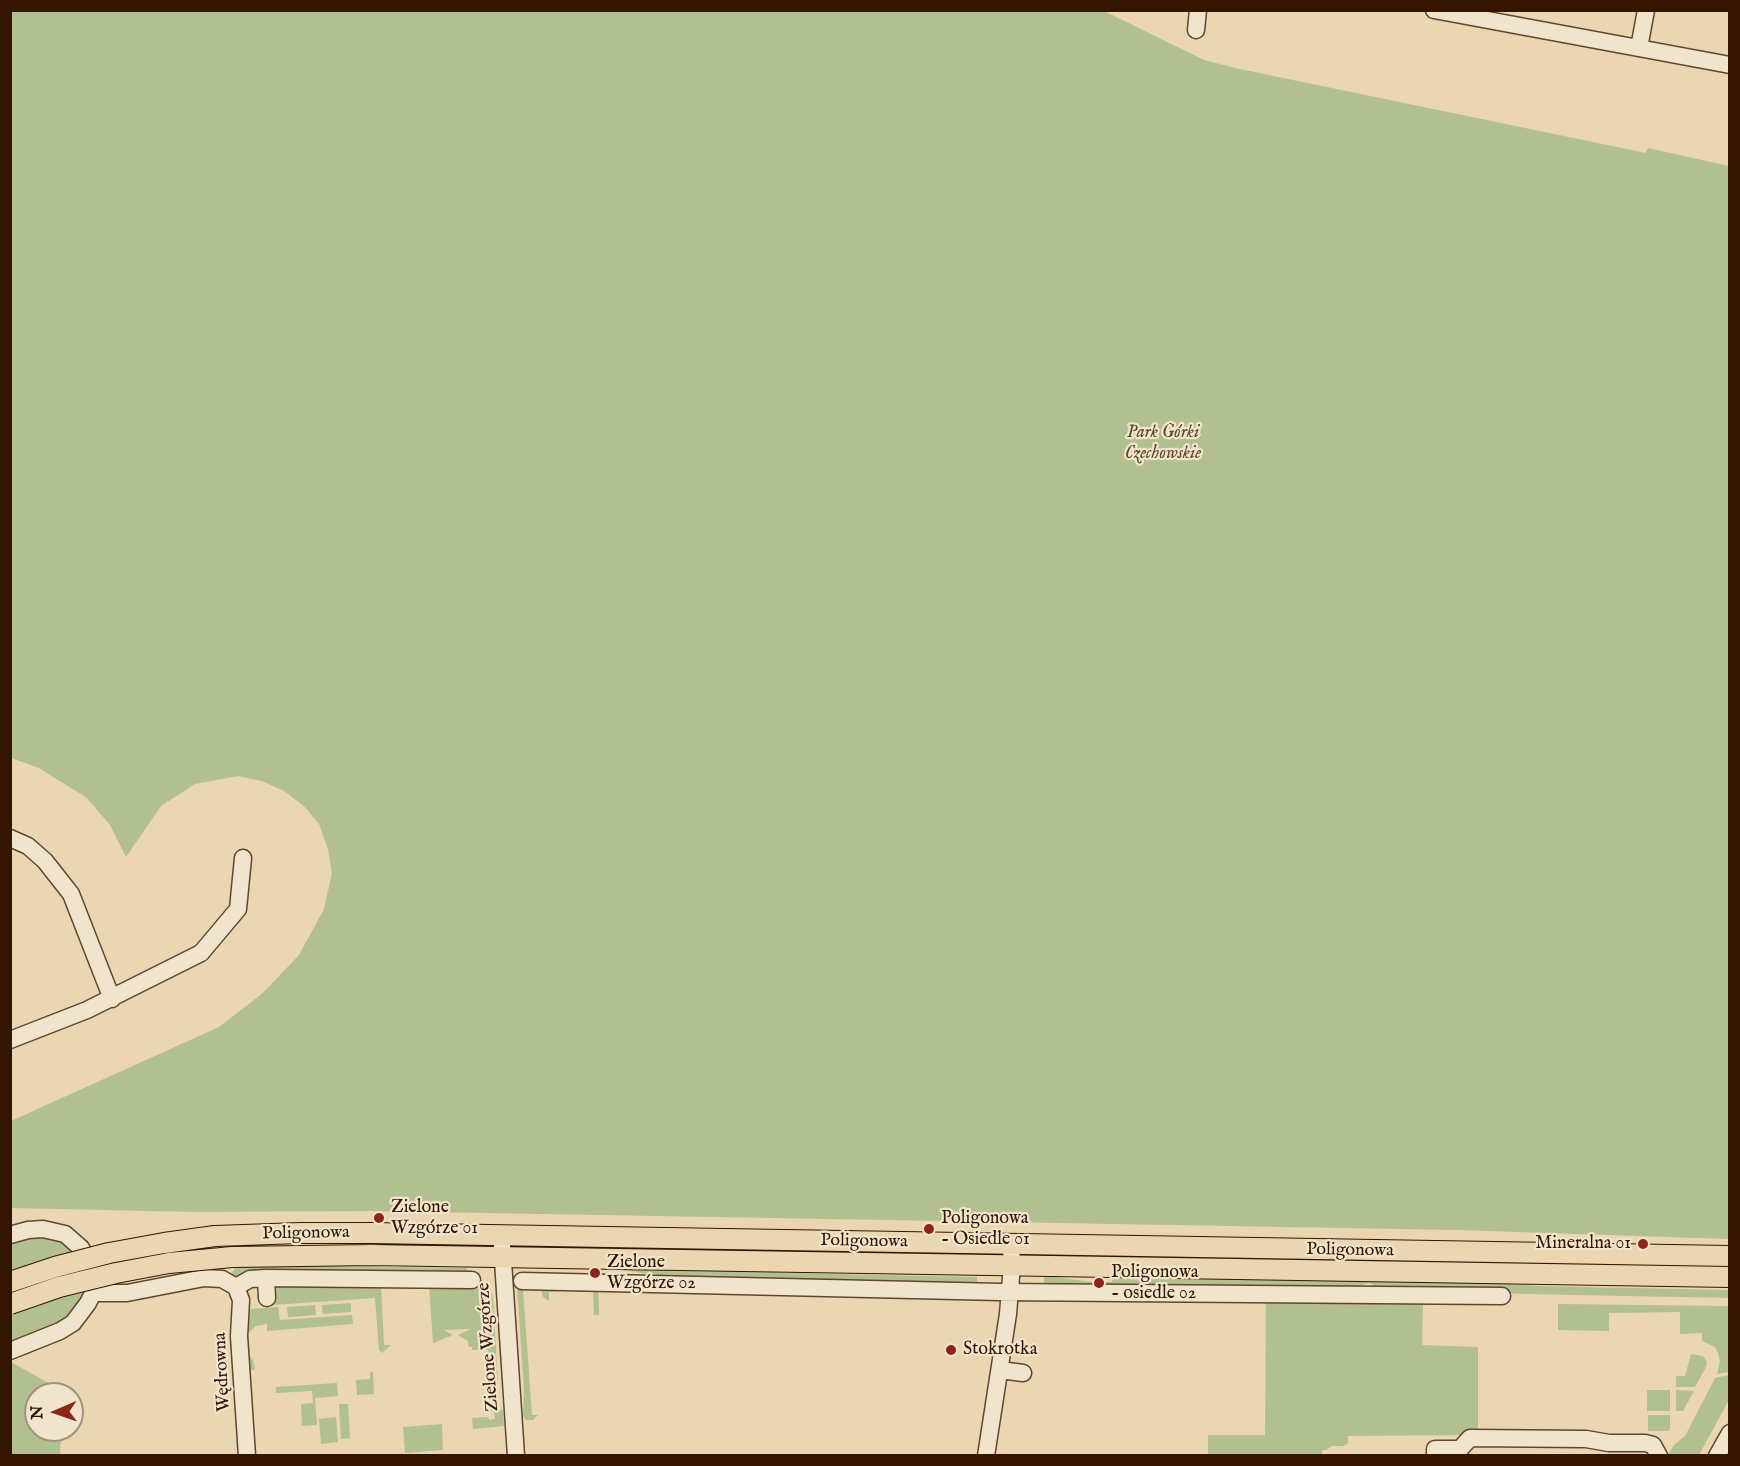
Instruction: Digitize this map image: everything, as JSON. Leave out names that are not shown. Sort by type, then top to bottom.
[{"type":"main road","name":"Poligonowa","points":[[10,1282],[63,1264],[157,1244],[214,1236],[300,1233],[1730,1256]]},
{"type":"main road","name":"Poligonowa","points":[[10,1304],[59,1287],[169,1263],[303,1254],[1730,1277]]},
{"type":"street","points":[[1196,30],[1198,10]]},
{"type":"street","points":[[1434,10],[1730,65]]},
{"type":"street","points":[[1639,48],[1646,10]]},
{"type":"street","points":[[10,838],[28,846],[45,861],[71,894],[112,999]]},
{"type":"street","points":[[10,1040],[112,999],[201,953],[238,909],[243,858]]},
{"type":"street","points":[[10,1235],[43,1229],[55,1231],[74,1240],[88,1260],[93,1283],[93,1293],[82,1313],[73,1323],[60,1331],[10,1350]]},
{"type":"street","name":"Zielone Wzgórze","points":[[502,1236],[516,1455]]},
{"type":"street","points":[[986,1455],[1010,1292],[1011,1245]]},
{"type":"street","points":[[93,1293],[127,1293],[204,1278],[222,1279],[236,1287],[250,1279],[266,1278],[472,1280]]},
{"type":"street","points":[[266,1278],[267,1298]]},
{"type":"street","points":[[1706,1278],[1730,1282]]},
{"type":"street","points":[[522,1281],[1010,1292],[1502,1296]]},
{"type":"street","name":"Wędrowna","points":[[236,1287],[241,1300],[239,1336],[247,1455]]},
{"type":"street","points":[[1000,1370],[1023,1372]]},
{"type":"street","points":[[1717,1455],[1730,1433]]},
{"type":"street","points":[[1435,1452],[1460,1449],[1463,1443],[1470,1438],[1586,1439],[1610,1443],[1645,1443],[1653,1445],[1659,1455]]},
{"type":"green space","name":"Park Górki Czechowskie","points":[[10,11],[1104,11],[1204,60],[1235,68],[1646,153],[1648,148],[1729,166],[1729,1239],[1457,1230],[371,1211],[196,1212],[11,1208],[11,1121],[219,1027],[263,993],[299,955],[324,909],[332,873],[328,849],[319,824],[304,806],[284,791],[262,781],[238,776],[195,784],[161,806],[126,857],[110,825],[87,798],[39,768],[11,758]]},
{"type":"green space","points":[[29,1235],[63,1241],[76,1252],[84,1270],[87,1288],[71,1319],[11,1344],[11,1241]]},
{"type":"green space","points":[[1371,1257],[1729,1262],[1730,1270],[1257,1261]]},
{"type":"green space","points":[[266,1265],[467,1268],[466,1275],[237,1279],[230,1275],[236,1267]]},
{"type":"green space","points":[[626,1266],[680,1266],[784,1273],[977,1277],[977,1285],[662,1279],[657,1275],[615,1269]]},
{"type":"green space","points":[[1139,1275],[1441,1279],[1537,1286],[1729,1290],[1730,1298],[1523,1294],[1507,1293],[1506,1289],[1496,1287],[1487,1292],[1372,1290],[1374,1285],[1369,1283],[1363,1285],[1359,1290],[1044,1287],[1046,1276],[1105,1285],[1106,1282],[1112,1282],[1112,1278]]},
{"type":"green space","points":[[271,1283],[381,1287],[384,1345],[391,1345],[382,1353],[379,1350],[375,1298],[273,1305]]},
{"type":"green space","points":[[429,1285],[490,1286],[493,1298],[498,1385],[490,1385],[488,1350],[472,1350],[468,1341],[458,1335],[471,1329],[444,1330],[453,1335],[433,1343]]},
{"type":"green space","points":[[517,1286],[598,1287],[599,1315],[594,1315],[593,1289],[549,1292],[549,1301],[543,1297],[541,1288],[523,1290],[532,1415],[538,1415],[533,1420],[526,1420],[523,1416],[524,1389]]},
{"type":"green space","points":[[1266,1300],[1423,1303],[1422,1345],[1478,1347],[1478,1435],[1348,1436],[1348,1443],[1344,1446],[1332,1446],[1322,1450],[1322,1455],[1208,1456],[1208,1435],[1265,1435]]},
{"type":"green space","points":[[351,1303],[351,1312],[323,1314],[322,1305]]},
{"type":"green space","points":[[1558,1304],[1729,1306],[1729,1372],[1717,1374],[1720,1361],[1718,1353],[1715,1347],[1702,1341],[1702,1333],[1680,1334],[1680,1312],[1609,1313],[1609,1331],[1558,1330]]},
{"type":"green space","points":[[315,1305],[316,1315],[288,1317],[287,1307]]},
{"type":"green space","points":[[278,1307],[280,1320],[352,1315],[353,1324],[267,1331],[267,1324],[256,1326],[248,1333],[245,1343],[255,1370],[246,1370],[244,1346],[247,1311]]},
{"type":"green space","points":[[1691,1354],[1703,1356],[1707,1362],[1706,1367],[1695,1387],[1676,1387],[1676,1376],[1685,1376]]},
{"type":"green space","points":[[11,1362],[47,1382],[24,1382],[24,1442],[61,1442],[60,1455],[11,1455]]},
{"type":"green space","points":[[370,1372],[373,1372],[374,1394],[357,1395],[356,1380],[370,1379]]},
{"type":"green space","points":[[1729,1375],[1729,1400],[1699,1455],[1667,1456],[1674,1445],[1685,1436],[1715,1378]]},
{"type":"green space","points":[[337,1383],[338,1396],[315,1398],[317,1425],[302,1426],[301,1404],[313,1403],[312,1391],[276,1393],[276,1387]]},
{"type":"green space","points":[[1647,1390],[1670,1390],[1670,1411],[1647,1411]]},
{"type":"green space","points":[[1676,1390],[1694,1391],[1683,1411],[1676,1411]]},
{"type":"green space","points":[[339,1404],[348,1404],[350,1438],[341,1439]]},
{"type":"green space","points":[[486,1409],[503,1410],[504,1426],[473,1429],[472,1418],[495,1419],[494,1411]]},
{"type":"green space","points":[[1648,1415],[1670,1415],[1670,1429],[1668,1431],[1648,1431]]},
{"type":"green space","points":[[336,1417],[338,1442],[321,1444],[319,1419]]},
{"type":"green space","points":[[442,1424],[443,1450],[405,1453],[403,1427]]},
{"type":"place","name":"Zielone Wzgórze 01","points":[[379,1218]]},
{"type":"place","name":"Poligonowa - Osiedle 01","points":[[929,1229]]},
{"type":"place","name":"Mineralna 01","points":[[1643,1244]]},
{"type":"place","name":"Zielone Wzgórze 02","points":[[595,1273]]},
{"type":"place","name":"Poligonowa - osiedle 02","points":[[1099,1283]]},
{"type":"place","name":"Stokrotka","points":[[951,1350]]}]
